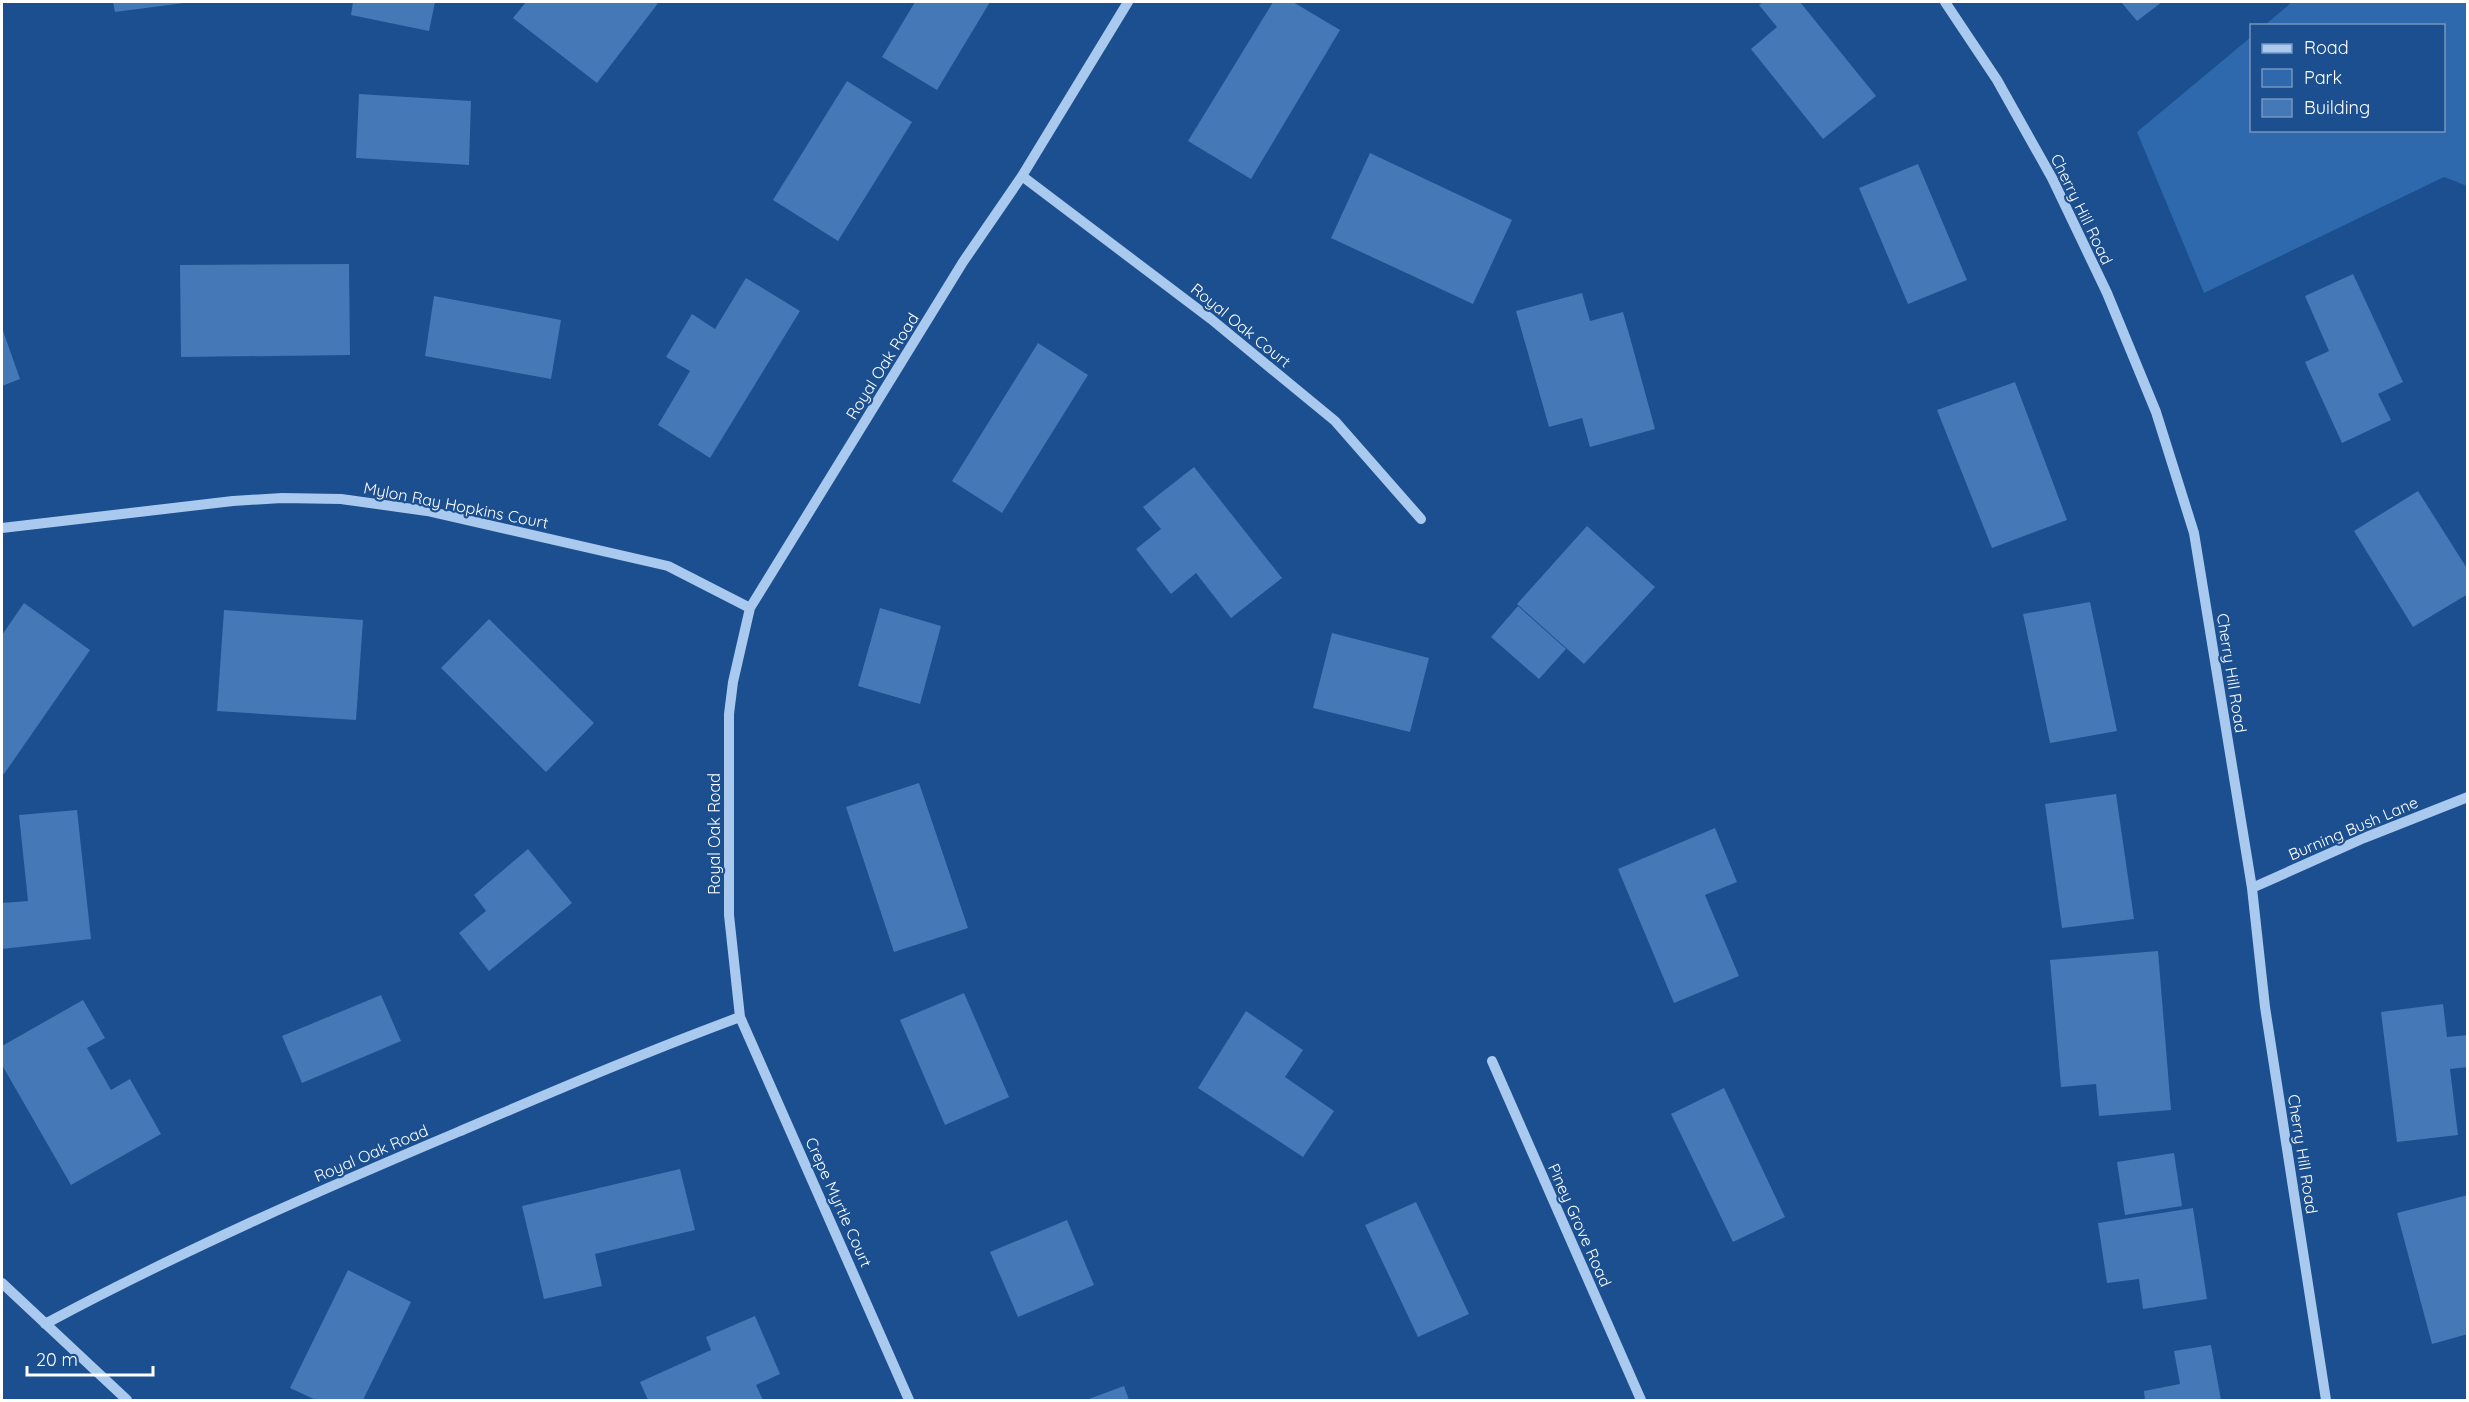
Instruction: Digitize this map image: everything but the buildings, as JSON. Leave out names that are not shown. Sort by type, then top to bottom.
[{"type":"street","name":"Royal Oak Road","points":[[45,1324],[122,1283],[331,1186],[663,1045],[740,1017],[729,915],[729,714],[733,682],[750,608],[963,262],[1022,176],[1128,2]]},
{"type":"street","name":"Cherry Hill Road","points":[[1945,2],[1997,80],[2052,178],[2107,293],[2156,412],[2194,532],[2252,888],[2265,1007],[2326,1401]]},
{"type":"street","name":"Royal Oak Court","points":[[1022,176],[1211,319],[1335,421],[1421,519]]},
{"type":"street","name":"Mylon Ray Hopkins Court","points":[[2,528],[233,501],[282,498],[341,499],[427,511],[668,566],[750,608]]},
{"type":"street","name":"Burning Bush Lane","points":[[2252,888],[2364,837],[2468,797]]},
{"type":"street","name":"Crepe Myrtle Court","points":[[740,1017],[909,1401]]},
{"type":"street","name":"Piney Grove Road","points":[[1492,1061],[1641,1401]]},
{"type":"street","points":[[2,1283],[127,1401]]},
{"type":"green space","points":[[2292,2],[2467,2],[2467,186],[2444,177],[2204,293],[2137,132],[2250,38],[2250,132],[2445,132],[2445,24],[2266,24]]}]
